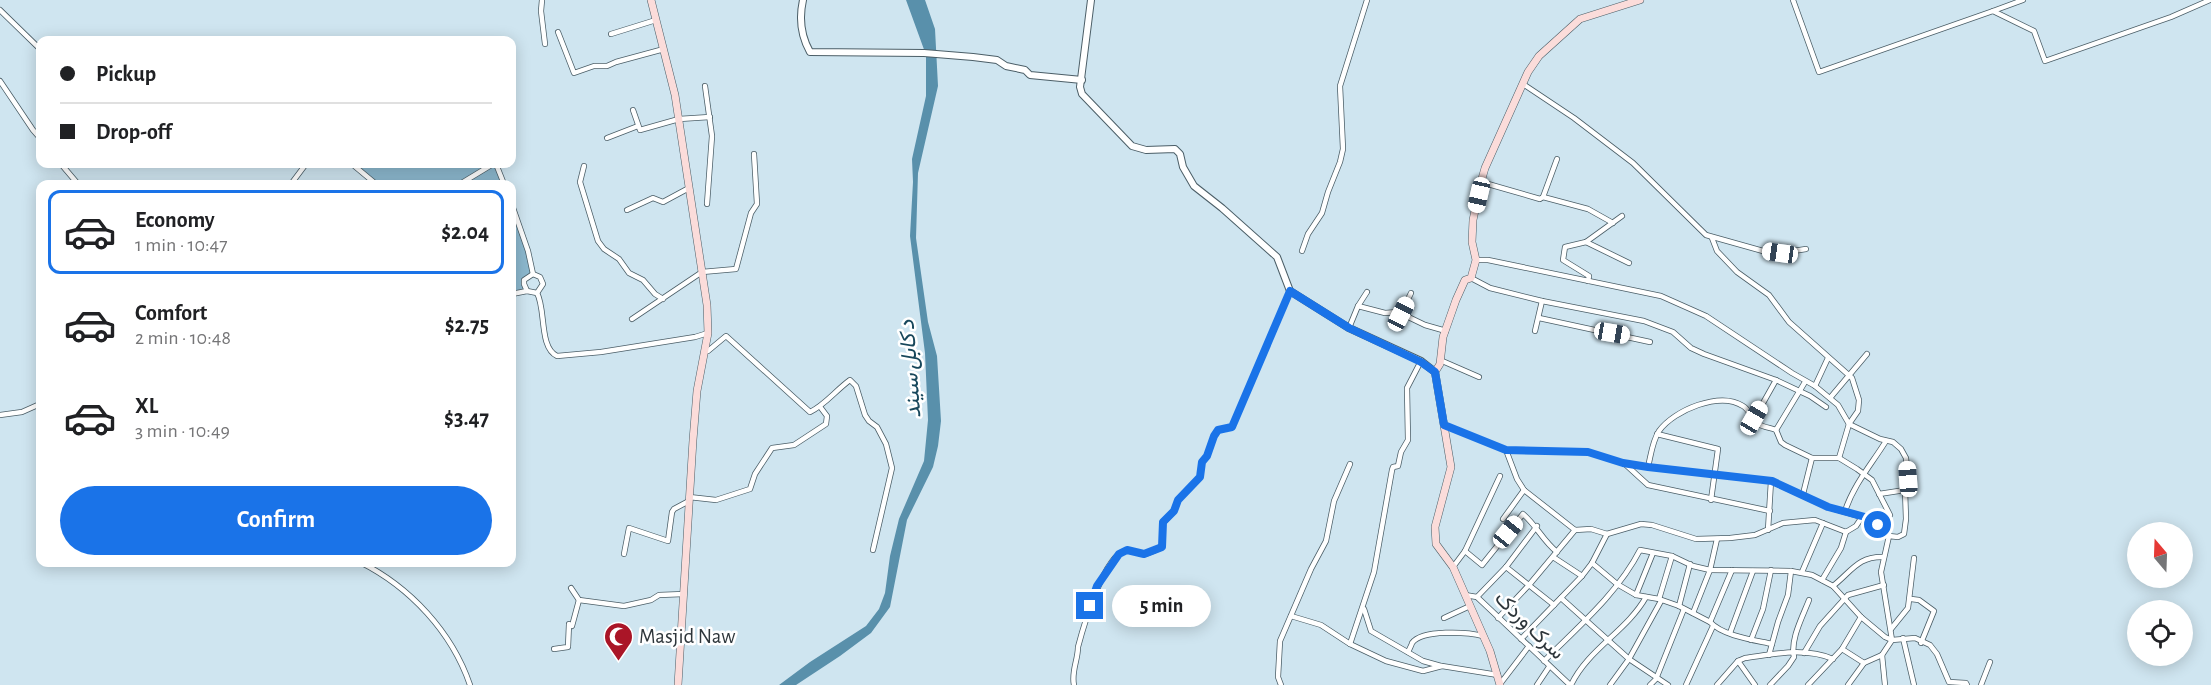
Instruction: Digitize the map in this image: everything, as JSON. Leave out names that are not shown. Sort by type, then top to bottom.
[{"type":"main road","points":[[651,0],[675,95],[706,295],[708,333],[697,391],[678,685]]},
{"type":"main road","points":[[1500,685],[1483,636],[1453,567],[1436,544],[1435,527],[1451,467],[1435,372],[1440,364],[1443,337],[1462,286],[1465,280],[1471,278],[1476,260],[1472,242],[1473,220],[1485,168],[1528,72],[1539,56],[1580,19],[1640,0]]},
{"type":"street","points":[[542,0],[545,44]]},
{"type":"street","points":[[803,0],[801,27],[804,40],[813,52],[923,53],[997,60],[1006,66],[1025,70],[1030,75],[1082,80]]},
{"type":"street","points":[[1091,0],[1080,87],[1082,94],[1127,142],[1146,150],[1175,149],[1180,154],[1183,167],[1194,186],[1277,257],[1290,291],[1349,328],[1421,362],[1435,372]]},
{"type":"street","points":[[1302,251],[1308,234],[1322,213],[1340,162],[1343,149],[1340,86],[1367,0]]},
{"type":"street","points":[[1793,0],[1819,72],[2023,0]]},
{"type":"street","points":[[1993,11],[2034,31],[2045,61],[2171,17],[2210,0]]},
{"type":"street","points":[[0,10],[36,45]]},
{"type":"street","points":[[611,34],[656,20]]},
{"type":"street","points":[[558,32],[574,72],[594,66],[607,66],[664,49]]},
{"type":"street","points":[[0,81],[36,133]]},
{"type":"street","points":[[1523,84],[1574,118],[1633,163],[1706,236],[1780,253],[1806,249]]},
{"type":"street","points":[[705,86],[712,136],[707,204]]},
{"type":"street","points":[[633,110],[641,130],[679,119],[710,117]]},
{"type":"street","points":[[607,138],[638,126]]},
{"type":"street","points":[[632,318],[663,300],[702,272],[737,268],[752,213],[757,204],[754,154]]},
{"type":"street","points":[[1543,197],[1557,159]]},
{"type":"street","points":[[584,166],[580,182],[598,241],[604,249],[619,259],[629,273],[643,280],[663,300]]},
{"type":"street","points":[[64,168],[75,180]]},
{"type":"street","points":[[357,168],[371,180]]},
{"type":"street","points":[[467,180],[488,168]]},
{"type":"street","points":[[1481,182],[1540,199],[1543,197],[1588,209],[1613,223]]},
{"type":"street","points":[[627,210],[653,198],[663,202],[689,188]]},
{"type":"street","points":[[516,216],[533,274]]},
{"type":"street","points":[[1588,281],[1589,276],[1563,260],[1565,248],[1586,242],[1622,216]]},
{"type":"street","points":[[1712,238],[1717,251],[1732,267],[1769,294],[1789,322],[1849,374],[1858,400],[1858,411],[1849,424],[1839,458]]},
{"type":"street","points":[[1586,242],[1629,263]]},
{"type":"street","points":[[1444,425],[1506,450],[1588,452],[1623,463],[1648,467],[1772,481],[1828,507],[1862,517],[1878,525],[1889,536],[1898,537],[1904,534],[1905,490],[1908,479],[1906,458],[1901,449],[1893,442],[1849,424],[1838,405],[1815,386],[1805,382],[1736,334],[1698,312],[1653,293],[1488,260],[1476,260]]},
{"type":"street","points":[[527,291],[524,280],[533,274]]},
{"type":"street","points":[[533,274],[540,277],[543,284],[537,293]]},
{"type":"street","points":[[1471,278],[1490,288],[1542,301],[1644,321],[1673,332],[1692,348],[1704,354],[1776,380],[1810,396],[1826,407]]},
{"type":"street","points":[[516,293],[527,291],[537,293]]},
{"type":"street","points":[[1074,685],[1078,647],[1097,586],[1116,557],[1123,552],[1127,550],[1144,554],[1162,547],[1163,522],[1174,511],[1178,500],[1200,477],[1202,462],[1218,430],[1232,427],[1290,291]]},
{"type":"street","points":[[1349,328],[1367,292]]},
{"type":"street","points":[[1401,314],[1412,292]]},
{"type":"street","points":[[537,293],[541,302],[547,346],[551,354],[557,356],[602,352],[708,333]]},
{"type":"street","points":[[1535,331],[1542,301]]},
{"type":"street","points":[[1358,306],[1385,313],[1401,314],[1446,331]]},
{"type":"street","points":[[1539,318],[1650,342]]},
{"type":"street","points":[[705,351],[726,336],[810,412],[821,408],[832,394],[850,380],[856,386],[865,415],[877,427],[886,444],[892,468],[873,550]]},
{"type":"street","points":[[1830,398],[1867,354]]},
{"type":"street","points":[[1815,386],[1828,358]]},
{"type":"street","points":[[1440,360],[1479,377]]},
{"type":"street","points":[[1350,644],[1374,572],[1378,537],[1392,470],[1393,467],[1398,466],[1401,452],[1408,440],[1407,388],[1421,362]]},
{"type":"street","points":[[1754,418],[1776,380]]},
{"type":"street","points":[[1776,430],[1805,382]]},
{"type":"street","points":[[1648,467],[1658,434],[1674,416],[1699,403],[1735,403],[1743,405],[1758,424],[1776,430],[1781,442],[1785,445],[1812,458],[1839,458],[1863,473],[1872,480],[1890,515]]},
{"type":"street","points":[[3,414],[22,412],[36,406]]},
{"type":"street","points":[[624,555],[629,528],[668,541],[674,508],[689,499],[716,500],[750,489],[755,474],[772,448],[794,445],[826,424],[827,416],[821,408]]},
{"type":"street","points":[[1658,434],[1718,449],[1711,500]]},
{"type":"street","points":[[1845,511],[1848,500],[1863,473],[1886,441]]},
{"type":"street","points":[[1506,450],[1517,479],[1524,490],[1575,530],[1591,529],[1607,534],[1641,524],[1652,525],[1696,539],[1717,539],[1755,535],[1783,523],[1815,520],[1846,532]]},
{"type":"street","points":[[1803,494],[1812,458]]},
{"type":"street","points":[[1623,463],[1647,485],[1770,511]]},
{"type":"street","points":[[1281,685],[1278,677],[1280,641],[1311,569],[1326,541],[1334,501],[1350,464]]},
{"type":"street","points":[[1453,567],[1465,551],[1500,476]]},
{"type":"street","points":[[1768,530],[1772,481]]},
{"type":"street","points":[[1503,519],[1524,490]]},
{"type":"street","points":[[1879,494],[1905,490]]},
{"type":"street","points":[[1465,551],[1482,565],[1523,514],[1537,526],[1540,535],[1555,554],[1582,576]]},
{"type":"street","points":[[1822,580],[1841,548],[1846,532],[1856,526],[1862,517]]},
{"type":"street","points":[[1803,572],[1823,523]]},
{"type":"street","points":[[1477,597],[1506,567],[1537,526]]},
{"type":"street","points":[[1498,618],[1575,530]]},
{"type":"street","points":[[1521,639],[1582,576],[1592,563],[1607,534]]},
{"type":"street","points":[[1858,685],[1850,683],[1864,663],[1882,655],[1892,640],[1881,572],[1889,536]]},
{"type":"street","points":[[1693,613],[1710,570],[1717,539]]},
{"type":"street","points":[[1544,661],[1617,584],[1640,550],[1672,556],[1710,570],[1803,572],[1833,586],[1861,617],[1892,640],[1915,638],[1930,645],[1949,683],[1966,683],[1967,685]]},
{"type":"street","points":[[1636,595],[1653,554]]},
{"type":"street","points":[[1610,685],[1629,660],[1660,600],[1672,556]]},
{"type":"street","points":[[1833,586],[1864,559],[1872,556],[1884,557]]},
{"type":"street","points":[[1891,629],[1908,608],[1911,599],[1914,558]]},
{"type":"street","points":[[1592,563],[1617,584],[1636,595],[1682,607],[1730,633],[1772,644]]},
{"type":"street","points":[[1650,685],[1656,679],[1682,607],[1690,564]]},
{"type":"street","points":[[369,567],[386,577],[420,604],[451,645],[470,685]]},
{"type":"street","points":[[1506,567],[1554,605]]},
{"type":"street","points":[[1686,685],[1732,570]]},
{"type":"street","points":[[1751,640],[1763,609],[1771,570]]},
{"type":"street","points":[[1730,633],[1753,571]]},
{"type":"street","points":[[1769,655],[1788,595],[1791,571]]},
{"type":"street","points":[[1804,653],[1820,626],[1848,595],[1884,585]]},
{"type":"street","points":[[571,588],[579,600],[624,606],[651,600],[659,595],[684,594]]},
{"type":"street","name":"سرک وردک","points":[[1465,595],[1477,597],[1549,667],[1571,685]]},
{"type":"street","points":[[1571,685],[1576,675],[1640,608],[1646,597]]},
{"type":"street","points":[[1561,598],[1629,660],[1668,685]]},
{"type":"street","points":[[1911,599],[1919,600],[1934,611],[1921,642]]},
{"type":"street","points":[[554,648],[568,647],[569,624],[572,626],[579,600]]},
{"type":"street","points":[[1770,685],[1794,657],[1798,628],[1809,600]]},
{"type":"street","points":[[1364,606],[1371,632],[1423,661],[1498,675]]},
{"type":"street","points":[[1443,618],[1470,606]]},
{"type":"street","points":[[1291,616],[1322,625],[1350,644],[1386,661],[1424,671],[1442,666]]},
{"type":"street","points":[[1808,685],[1842,649],[1861,617]]},
{"type":"street","points":[[1408,652],[1416,640],[1444,632],[1467,632],[1483,636]]},
{"type":"street","points":[[1903,638],[1914,685]]},
{"type":"street","points":[[1500,685],[1529,646]]},
{"type":"street","points":[[1842,649],[1864,663]]},
{"type":"street","points":[[1718,685],[1738,661],[1793,652],[1819,653],[1833,659]]},
{"type":"street","points":[[1882,655],[1886,685]]},
{"type":"street","points":[[1738,661],[1755,685]]},
{"type":"street","points":[[1981,685],[1990,662]]},
{"type":"street","points":[[1537,685],[1549,667]]},
{"type":"shaded area","points":[[906,0],[925,0],[935,29],[938,86],[918,173],[916,238],[928,322],[937,356],[941,421],[938,446],[933,467],[907,520],[890,607],[871,633],[840,656],[796,685],[779,685],[866,626],[879,609],[885,593],[890,556],[899,519],[924,461],[928,420],[925,353],[910,236],[912,159],[926,96],[926,55]]},
{"type":"shaded area","points":[[357,168],[498,168],[502,180],[371,180]]},
{"type":"shaded area","points":[[516,218],[533,274],[524,280],[527,291],[516,293]]},
{"type":"place","name":"Masjid Naw","points":[[618,662]]},
{"type":"route","points":[[1090,606],[1097,586],[1119,554],[1127,550],[1144,554],[1162,547],[1163,522],[1174,511],[1178,500],[1200,477],[1202,462],[1218,430],[1232,427],[1290,291],[1349,328],[1421,362],[1435,372],[1444,425],[1493,445],[1506,450],[1588,452],[1623,463],[1648,467],[1772,481],[1828,507],[1865,517],[1878,525]]},
{"type":"water label","name":"د کابل سيند","points":[[909,369]]}]
